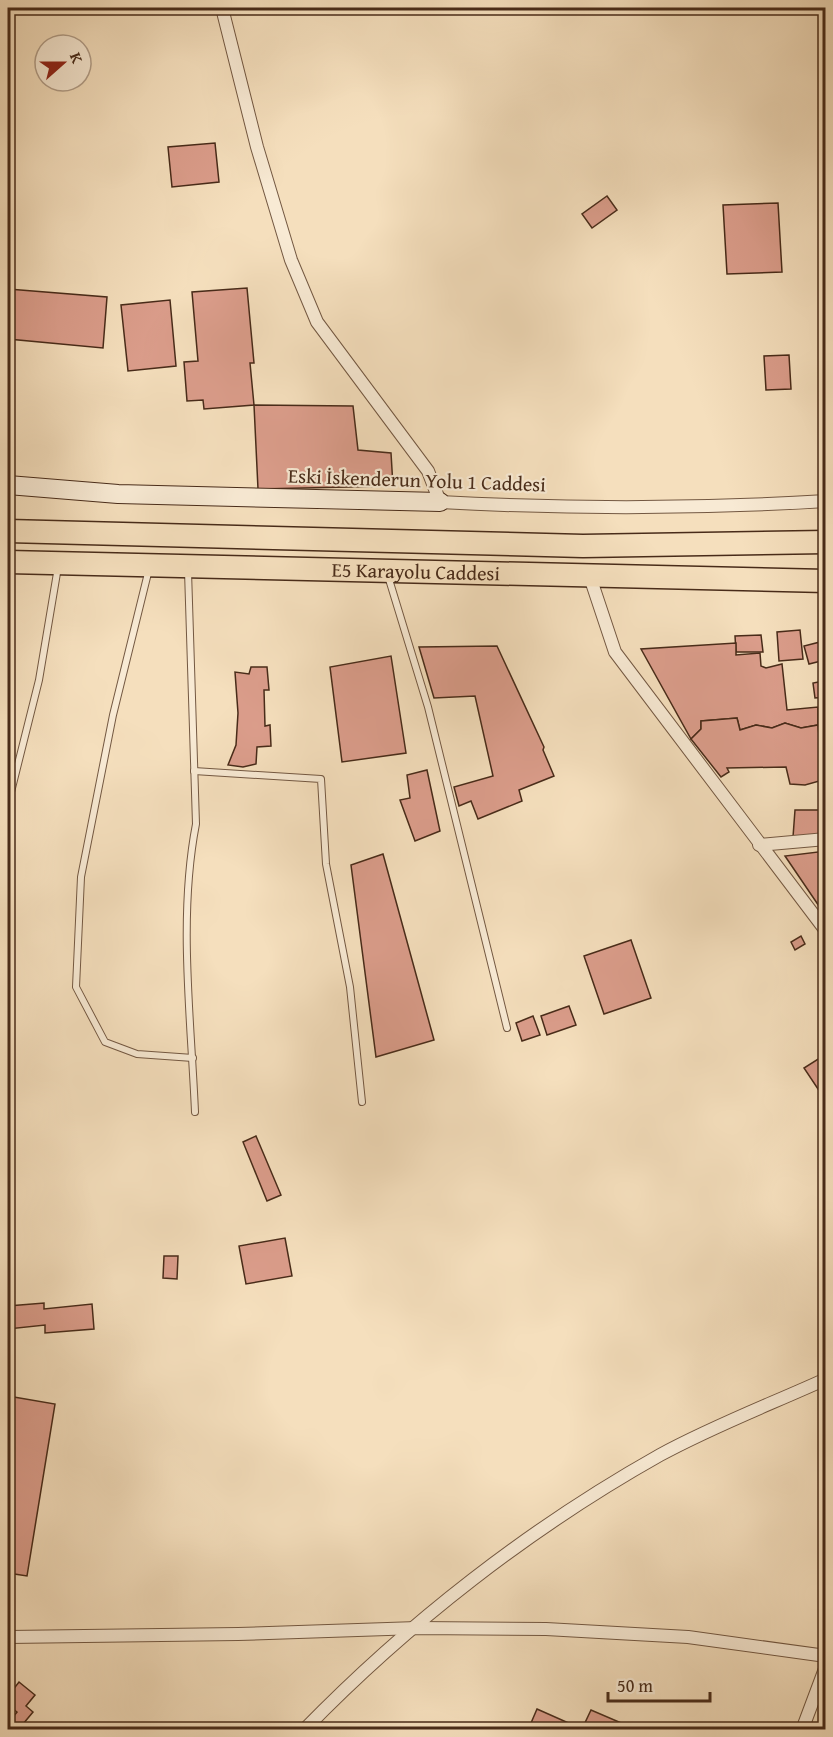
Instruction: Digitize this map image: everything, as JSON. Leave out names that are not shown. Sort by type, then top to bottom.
[{"type":"highway","name":"E5 Karayolu Caddesi","points":[[8,531],[584,546],[825,542]]},
{"type":"highway","name":"E5 Karayolu Caddesi","points":[[8,562],[825,581]]},
{"type":"street","points":[[222,8],[257,147],[288,249],[317,322],[428,471],[440,502]]},
{"type":"street","name":"Eski İskenderun Yolu 1 Caddesi","points":[[8,485],[118,494],[440,502],[543,507],[776,504],[825,501]]},
{"type":"street","points":[[590,577],[615,652],[825,931]]},
{"type":"street","points":[[759,845],[825,839]]},
{"type":"street","points":[[304,1730],[360,1673],[512,1549],[580,1502],[663,1454],[825,1379]]},
{"type":"street","points":[[8,1637],[417,1628],[546,1629],[688,1637],[825,1656]]},
{"type":"street","points":[[802,1730],[825,1666]]},
{"type":"lane","points":[[8,804],[39,680],[58,564]]},
{"type":"lane","points":[[150,566],[113,715],[81,877],[76,987],[105,1042],[137,1054],[193,1058]]},
{"type":"lane","points":[[188,567],[196,824],[189,860],[188,936],[195,1112]]},
{"type":"lane","points":[[387,572],[428,707],[507,1028]]},
{"type":"lane","points":[[194,771],[321,779],[326,864],[350,987],[362,1102]]},
{"type":"building","points":[[215,143],[219,182],[172,187],[168,147]]},
{"type":"building","points":[[607,196],[617,210],[592,228],[582,214]]},
{"type":"building","points":[[778,203],[782,272],[727,274],[723,205]]},
{"type":"building","points":[[247,288],[254,363],[250,363],[254,405],[204,409],[203,400],[187,401],[184,362],[198,361],[192,292]]},
{"type":"building","points":[[8,289],[107,297],[103,348],[8,339]]},
{"type":"building","points":[[170,300],[176,366],[128,371],[121,305]]},
{"type":"building","points":[[789,355],[791,389],[766,390],[764,356]]},
{"type":"building","points":[[254,405],[353,406],[358,450],[391,453],[393,486],[258,489]]},
{"type":"building","points":[[800,630],[803,659],[779,661],[777,632]]},
{"type":"building","points":[[761,635],[763,652],[736,652],[735,636]]},
{"type":"building","points":[[820,642],[825,660],[809,664],[804,646]]},
{"type":"building","points":[[736,643],[736,655],[760,653],[761,666],[766,668],[782,664],[787,710],[818,707],[818,725],[801,728],[785,723],[772,728],[756,725],[740,730],[737,718],[701,721],[701,729],[691,739],[641,649]]},
{"type":"building","points":[[497,646],[544,747],[543,750],[554,776],[519,790],[522,801],[478,819],[471,801],[459,806],[454,787],[493,776],[475,696],[434,698],[419,647]]},
{"type":"building","points":[[391,656],[406,753],[342,762],[330,667]]},
{"type":"building","points":[[251,667],[267,667],[269,690],[264,690],[265,726],[270,725],[271,746],[257,747],[256,764],[243,767],[228,765],[236,745],[238,713],[235,672],[249,674]]},
{"type":"building","points":[[824,681],[826,697],[815,698],[813,683]]},
{"type":"building","points":[[737,718],[740,730],[756,725],[772,728],[785,723],[801,728],[818,725],[823,780],[805,785],[790,784],[786,767],[727,768],[729,772],[721,777],[691,739],[701,729],[701,721]]},
{"type":"building","points":[[427,770],[440,831],[415,841],[400,800],[410,798],[407,775]]},
{"type":"building","points":[[795,810],[826,810],[826,837],[793,837]]},
{"type":"building","points":[[826,851],[826,912],[823,912],[785,856]]},
{"type":"building","points":[[383,854],[434,1040],[376,1057],[351,865]]},
{"type":"building","points":[[801,936],[805,944],[795,950],[791,942]]},
{"type":"building","points":[[631,940],[651,998],[604,1014],[584,956]]},
{"type":"building","points":[[569,1006],[576,1025],[547,1035],[541,1016]]},
{"type":"building","points":[[533,1016],[540,1035],[522,1041],[516,1023]]},
{"type":"building","points":[[826,1054],[826,1101],[804,1068]]},
{"type":"building","points":[[256,1136],[281,1195],[267,1201],[243,1142]]},
{"type":"building","points":[[285,1238],[292,1276],[246,1284],[239,1246]]},
{"type":"building","points":[[164,1256],[178,1256],[177,1279],[163,1278]]},
{"type":"building","points":[[44,1303],[44,1309],[92,1304],[94,1329],[45,1333],[45,1325],[8,1329],[8,1306]]},
{"type":"building","points":[[8,1396],[55,1404],[27,1576],[8,1573]]},
{"type":"building","points":[[19,1682],[35,1695],[26,1706],[33,1712],[18,1730],[10,1730],[8,1723],[17,1712],[8,1705],[8,1696]]},
{"type":"building","points":[[537,1709],[582,1729],[591,1710],[633,1728],[633,1730],[528,1730]]}]
